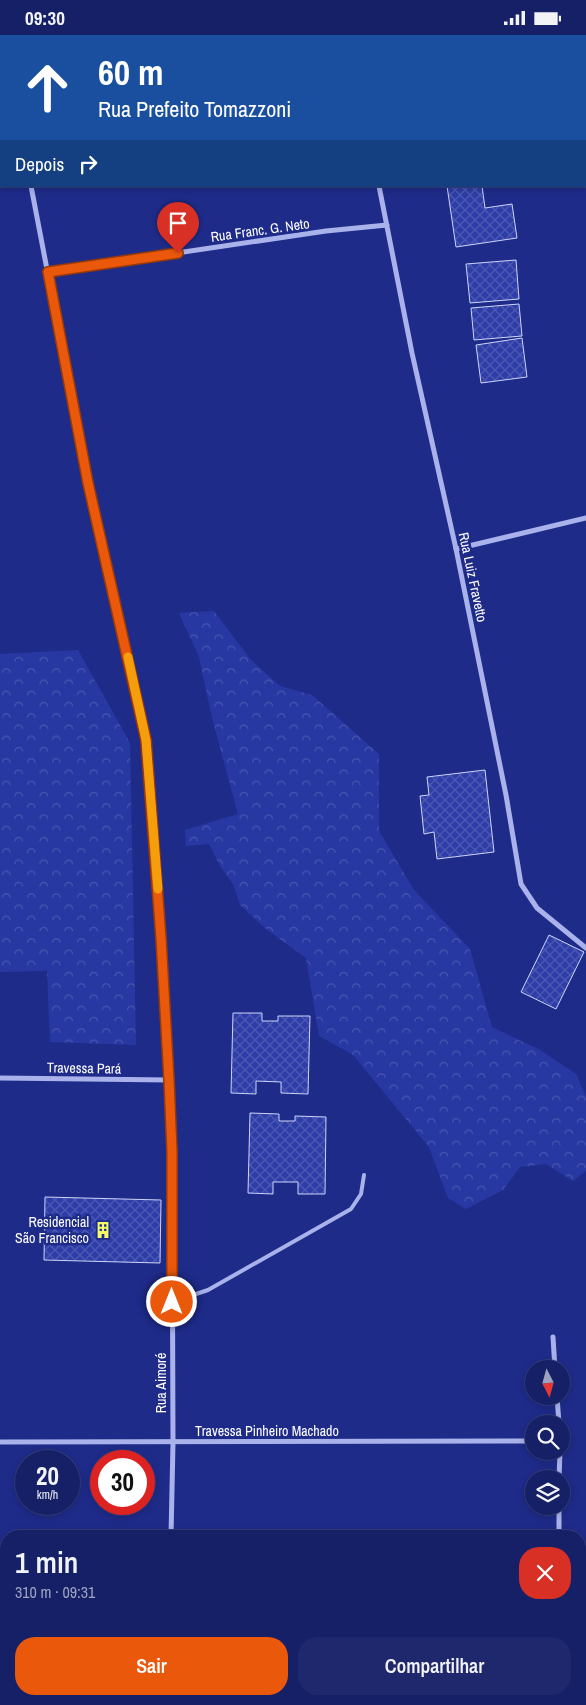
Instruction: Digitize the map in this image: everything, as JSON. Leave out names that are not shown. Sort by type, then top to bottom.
[{"type":"street","name":"Rua Aimoré","points":[[31,187],[88,483],[146,740],[161,938],[172,1152],[173,1443],[171,1530]]},
{"type":"street","name":"Rua Luiz Fravetto","points":[[379,187],[412,353],[456,549],[506,795],[521,884],[537,908],[586,947]]},
{"type":"street","name":"Rua Franc. G. Neto","points":[[48,272],[326,231],[387,225]]},
{"type":"street","points":[[456,549],[586,518]]},
{"type":"street","name":"Travessa Pará","points":[[0,1078],[169,1080]]},
{"type":"street","points":[[553,1337],[554,1360]]},
{"type":"street","name":"Travessa Pinheiro Machado","points":[[0,1443],[525,1441]]},
{"type":"street","points":[[559,1515],[559,1530]]},
{"type":"lane","points":[[172,1302],[208,1290],[351,1209],[361,1194],[364,1175]]},
{"type":"green space","points":[[214,611],[251,660],[280,686],[312,695],[379,754],[379,831],[414,890],[470,949],[492,1027],[540,1050],[576,1074],[586,1097],[586,1171],[573,1181],[546,1164],[520,1167],[503,1190],[466,1209],[448,1198],[429,1147],[353,1055],[319,1036],[306,958],[266,929],[240,905],[233,884],[220,866],[209,844],[186,846],[185,830],[238,814],[212,718],[199,657],[179,613]]},
{"type":"green space","points":[[78,650],[130,743],[136,1045],[50,1042],[47,971],[0,972],[0,654]]},
{"type":"building","points":[[447,187],[482,187],[485,208],[512,204],[517,238],[456,247]]},
{"type":"building","points":[[516,260],[519,299],[470,303],[466,264]]},
{"type":"building","points":[[519,304],[522,336],[474,340],[471,308]]},
{"type":"building","points":[[522,338],[527,377],[481,383],[476,345]]},
{"type":"building","points":[[485,770],[494,852],[437,859],[434,832],[424,834],[420,796],[429,795],[427,777]]},
{"type":"building","points":[[549,935],[584,952],[556,1009],[521,992]]},
{"type":"building","points":[[233,1013],[262,1013],[262,1021],[278,1021],[278,1016],[310,1016],[308,1094],[281,1093],[281,1082],[256,1081],[256,1094],[231,1093]]},
{"type":"building","points":[[250,1113],[279,1114],[279,1121],[295,1121],[295,1116],[326,1117],[325,1194],[298,1194],[298,1182],[273,1182],[273,1194],[248,1193]]},
{"type":"building","name":"Residencial São Francisco","points":[[45,1197],[161,1200],[160,1263],[44,1260]]},
{"type":"slow traffic","points":[[128,657],[146,740],[158,889]]},
{"type":"place","name":"Residencial São Francisco","points":[[103,1230]]},
{"type":"route","points":[[172,1302],[172,1152],[169,1080],[161,938],[146,740],[88,483],[48,272],[178,253]]}]
